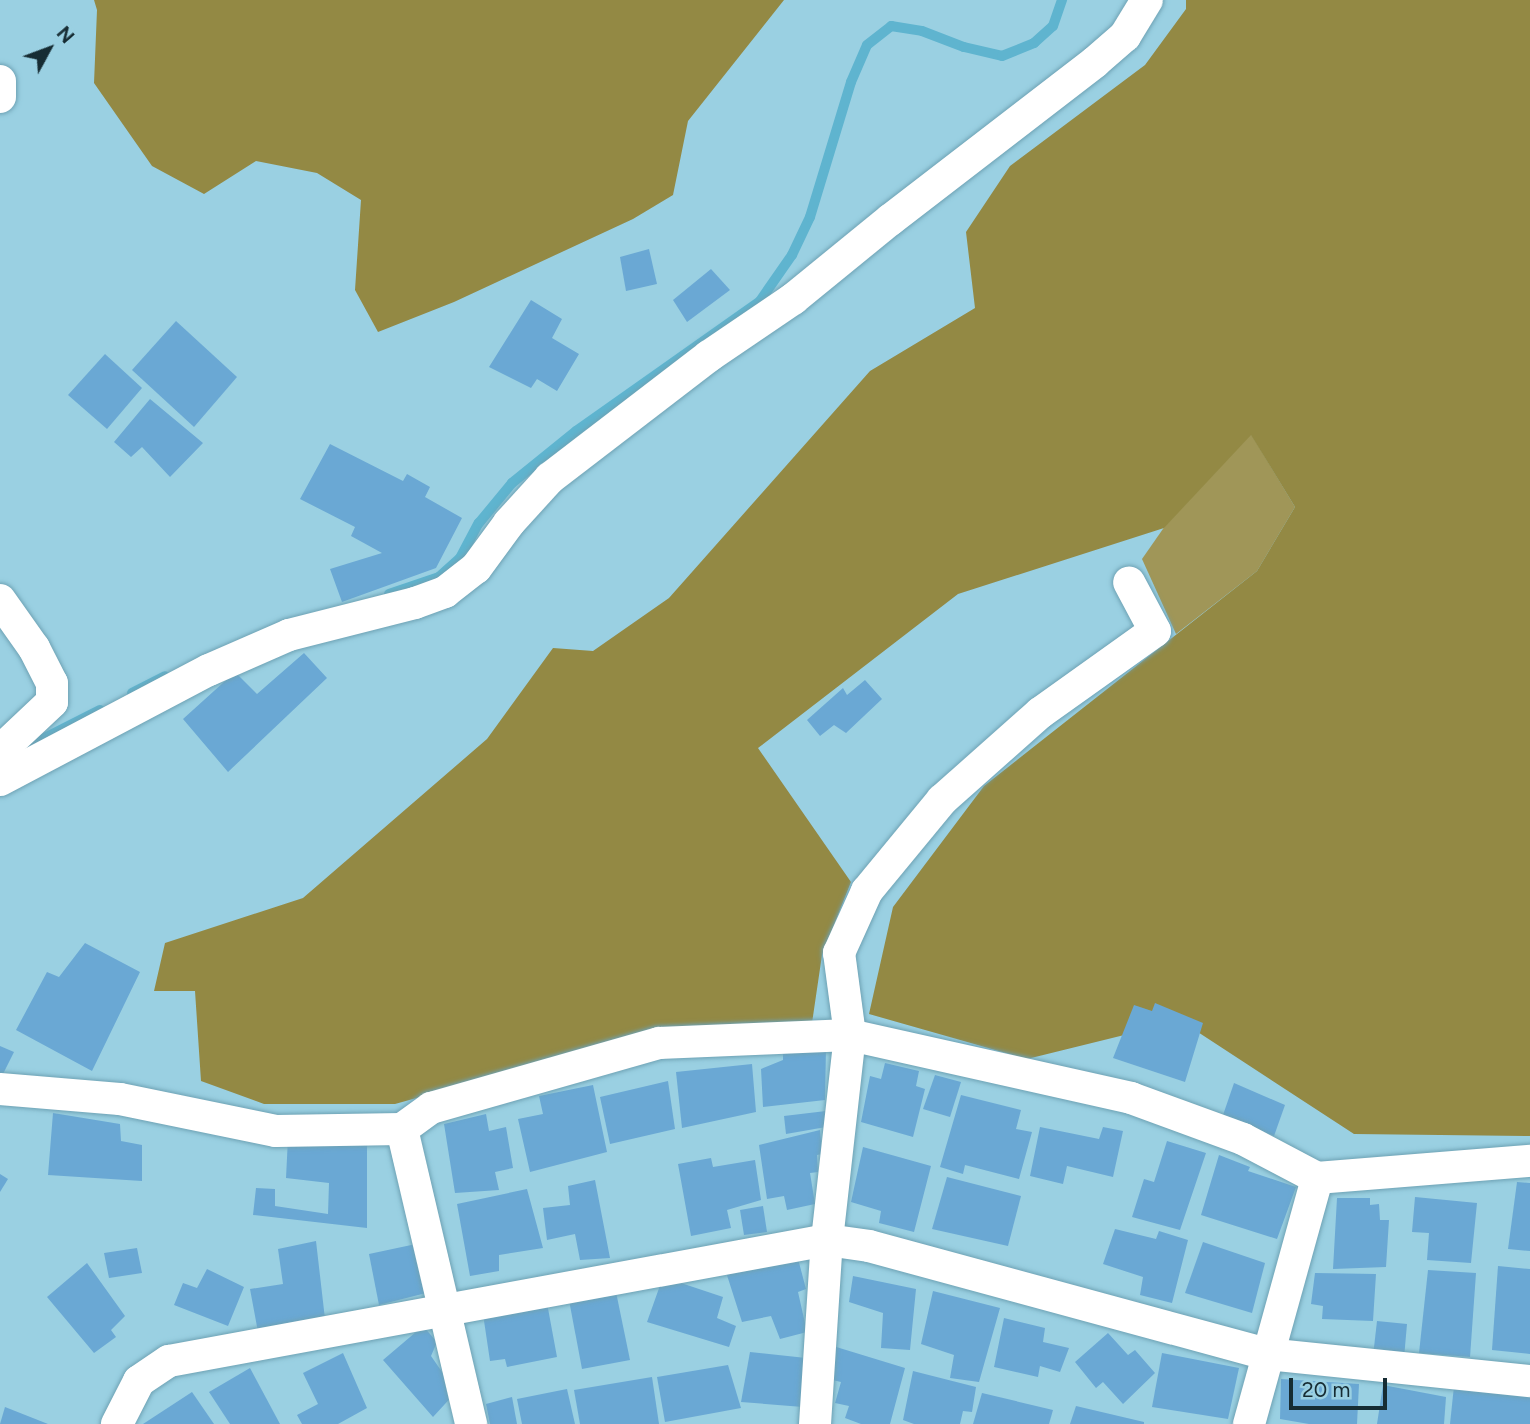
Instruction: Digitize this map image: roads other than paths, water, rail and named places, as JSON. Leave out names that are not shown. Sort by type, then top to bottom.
[{"type":"street","points":[[0,780],[209,670],[289,635],[415,603],[445,592],[477,568],[509,523],[550,478],[709,356],[793,299],[890,220],[1095,62],[1125,36],[1147,0]]},
{"type":"street","points":[[0,81],[0,97]]},
{"type":"street","points":[[815,1424],[827,1240],[850,1035],[839,953],[867,891],[942,800],[1040,713],[1155,631],[1129,582]]},
{"type":"street","points":[[0,600],[34,648],[52,683],[52,702],[0,751]]},
{"type":"street","points":[[0,1089],[120,1099],[276,1131],[402,1129],[431,1108],[659,1044],[850,1035],[1131,1098],[1243,1139],[1317,1178],[1530,1161]]},
{"type":"street","points":[[402,1129],[471,1424]]},
{"type":"street","points":[[1249,1424],[1317,1178]]},
{"type":"street","points":[[117,1424],[139,1381],[169,1361],[827,1240],[869,1246],[1267,1354],[1530,1381]]},
{"type":"waterway","points":[[389,594],[439,577],[460,558],[479,523],[512,483],[576,431],[760,301],[792,255],[810,217],[851,82],[867,45],[891,26],[922,31],[964,47],[1002,56],[1034,43],[1053,26],[1062,0]]},
{"type":"waterway","points":[[132,693],[165,676]]},
{"type":"waterway","points":[[17,752],[100,710]]}]
